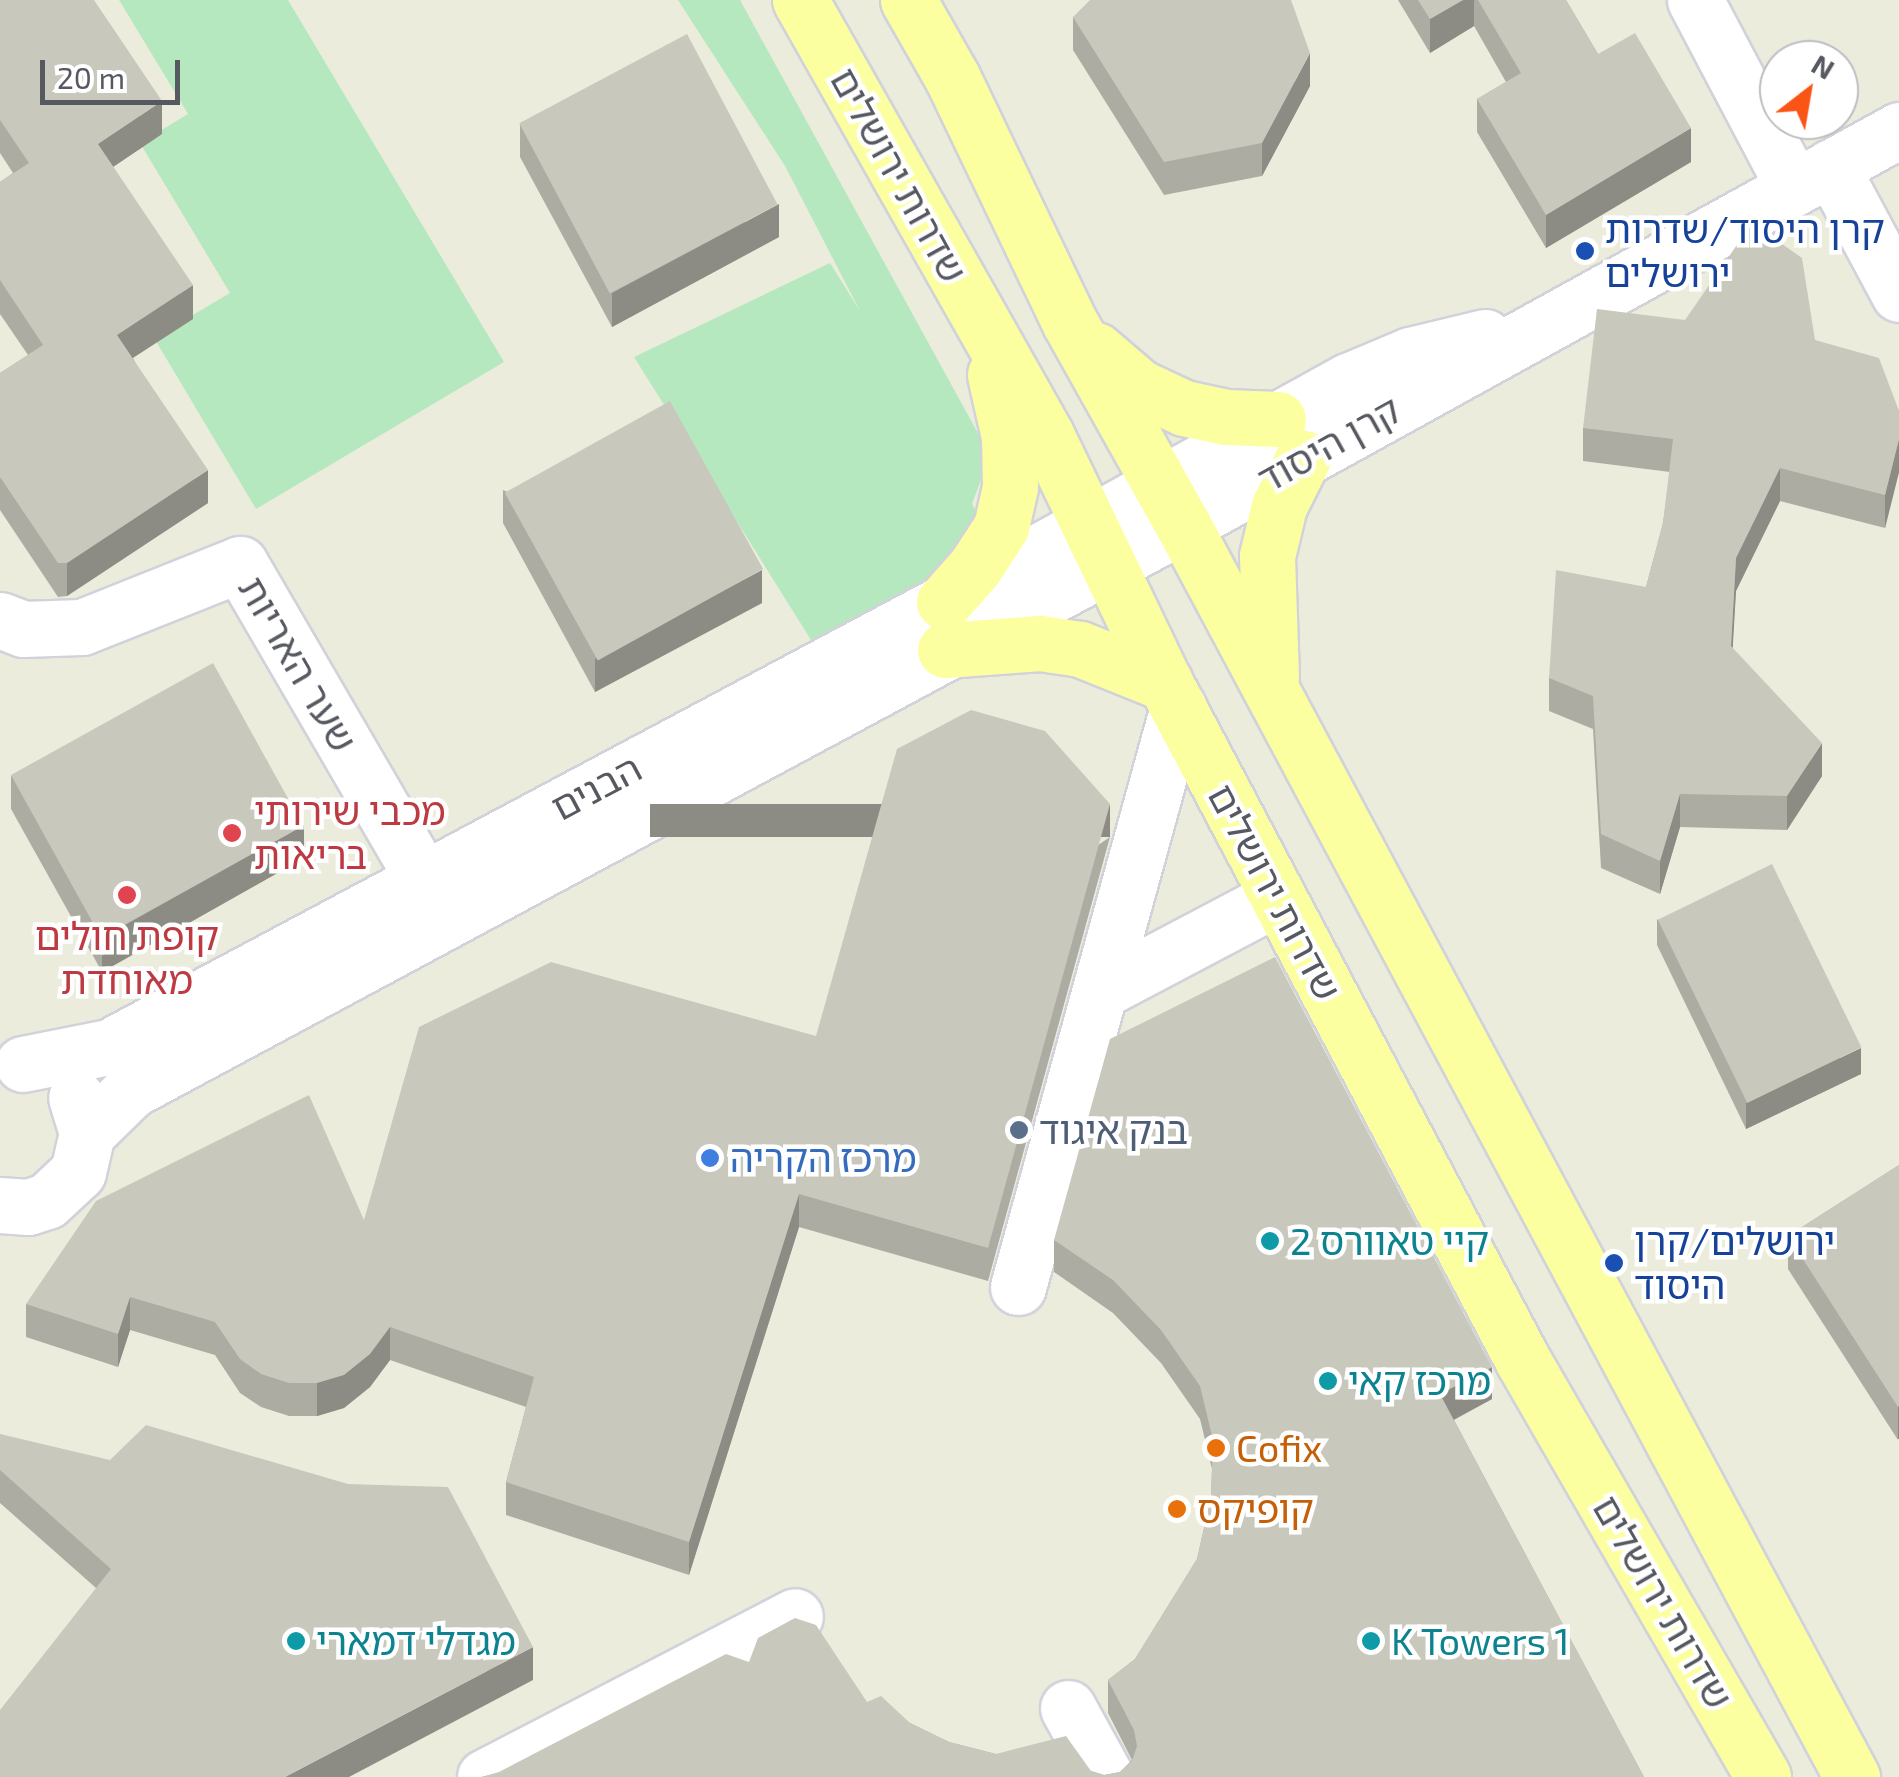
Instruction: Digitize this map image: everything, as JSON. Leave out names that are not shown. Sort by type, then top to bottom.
[{"type":"main road","name":"שדרות ירושלים","points":[[800,0],[985,328],[1100,542],[1171,696],[1522,1360],[1751,1764]]},
{"type":"main road","points":[[908,0],[952,77],[1070,323],[1171,504],[1852,1777]]},
{"type":"main road","points":[[1070,323],[1139,387],[1184,408],[1226,417],[1290,439],[1280,506],[1267,556],[1271,690]]},
{"type":"main road","points":[[985,328],[1009,437],[1010,488],[1000,528],[945,626],[1080,650],[1171,696]]},
{"type":"street","points":[[1696,0],[1813,178],[1899,294]]},
{"type":"street","name":"קרן היסוד","points":[[1100,542],[1290,439],[1547,324],[1899,130]]},
{"type":"street","name":"הבנים","points":[[87,1133],[130,1090],[945,626],[1100,542]]},
{"type":"street","name":"שער האריות","points":[[0,620],[22,629],[82,627],[240,564],[424,880]]},
{"type":"street","name":"הבנים","points":[[12,1065],[110,1047],[424,880],[945,626]]},
{"type":"street","points":[[1018,1287],[1100,991],[1171,696]]},
{"type":"street","points":[[1100,991],[1278,897]]},
{"type":"street","points":[[0,1206],[28,1207],[65,1188],[78,1172],[87,1133],[84,1113],[67,1087],[43,1070],[12,1065]]},
{"type":"street","points":[[485,1777],[795,1616]]},
{"type":"street","points":[[1068,1708],[1106,1777]]},
{"type":"green space","points":[[119,0],[288,0],[504,362],[256,509],[154,338],[230,293],[140,143],[188,114]]},
{"type":"green space","points":[[678,0],[740,0],[990,455],[972,504],[977,513],[943,572],[816,648],[634,357],[830,263],[860,311],[785,166]]},
{"type":"building","points":[[0,0],[94,0],[162,101],[98,144],[193,285],[117,335],[208,470],[67,563],[58,563],[0,477],[0,373],[43,345],[0,280],[0,182],[29,163],[0,120]]},
{"type":"building","points":[[1090,0],[1291,0],[1310,53],[1262,143],[1164,162],[1073,17]]},
{"type":"building","points":[[1418,0],[1463,0],[1430,19]]},
{"type":"building","points":[[1478,0],[1566,0],[1598,54],[1635,33],[1691,128],[1546,215],[1477,99],[1521,73]]},
{"type":"building","points":[[687,34],[778,204],[610,294],[519,123]]},
{"type":"building","points":[[1752,223],[1802,258],[1815,340],[1879,358],[1899,411],[1899,439],[1885,495],[1780,468],[1736,558],[1731,646],[1822,743],[1787,796],[1680,794],[1660,861],[1601,834],[1593,696],[1549,678],[1556,570],[1646,587],[1663,523],[1673,439],[1583,428],[1597,309],[1685,320]]},
{"type":"building","points":[[670,401],[763,569],[598,661],[505,493]]},
{"type":"building","points":[[213,663],[303,826],[101,938],[11,775]]},
{"type":"building","name":"מרכז הקריה","points":[[971,710],[1045,731],[1110,804],[988,1248],[799,1194],[689,1542],[506,1482],[534,1377],[390,1327],[370,1354],[344,1375],[317,1383],[289,1383],[261,1374],[240,1359],[215,1322],[130,1297],[118,1334],[26,1304],[96,1201],[309,1095],[364,1220],[419,1027],[551,962],[816,1036],[897,749]]},
{"type":"building","points":[[1772,864],[1861,1047],[1747,1103],[1658,920]]},
{"type":"building","name":"מרכז קאי","points":[[1275,957],[1492,1367],[1440,1394],[1644,1777],[481,1777],[499,1772],[726,1654],[749,1662],[758,1638],[795,1618],[816,1625],[867,1702],[881,1696],[910,1723],[949,1742],[996,1754],[1066,1736],[1091,1771],[1104,1775],[1120,1772],[1132,1761],[1137,1746],[1134,1730],[1108,1680],[1135,1659],[1197,1559],[1211,1497],[1213,1440],[1200,1386],[1161,1330],[1113,1280],[1054,1240],[1110,1039]]},
{"type":"building","points":[[1899,1165],[1899,1406],[1898,1407],[1788,1236]]},
{"type":"building","name":"מגדלי דמארי","points":[[146,1425],[348,1484],[448,1487],[533,1647],[285,1777],[0,1777],[0,1710],[111,1569],[0,1470],[0,1434],[110,1460]]},
{"type":"place","name":"קרן היסוד/שדרות ירושלים","points":[[1585,251]]},
{"type":"place","name":"מכבי שירותי בריאות","points":[[232,833]]},
{"type":"place","name":"קופת חולים מאוחדת","points":[[127,895]]},
{"type":"place","name":"בנק איגוד","points":[[1019,1130]]},
{"type":"place","name":"מרכז הקריה","points":[[710,1158]]},
{"type":"place","name":"קיי טאוורס 2","points":[[1270,1241]]},
{"type":"place","name":"ירושלים/קרן היסוד","points":[[1614,1263]]},
{"type":"place","name":"מרכז קאי","points":[[1328,1381]]},
{"type":"place","name":"Cofix","points":[[1216,1448]]},
{"type":"place","name":"קופיקס","points":[[1177,1509]]},
{"type":"place","name":"מגדלי דמארי","points":[[296,1641]]},
{"type":"place","name":"K Towers 1","points":[[1371,1641]]}]
